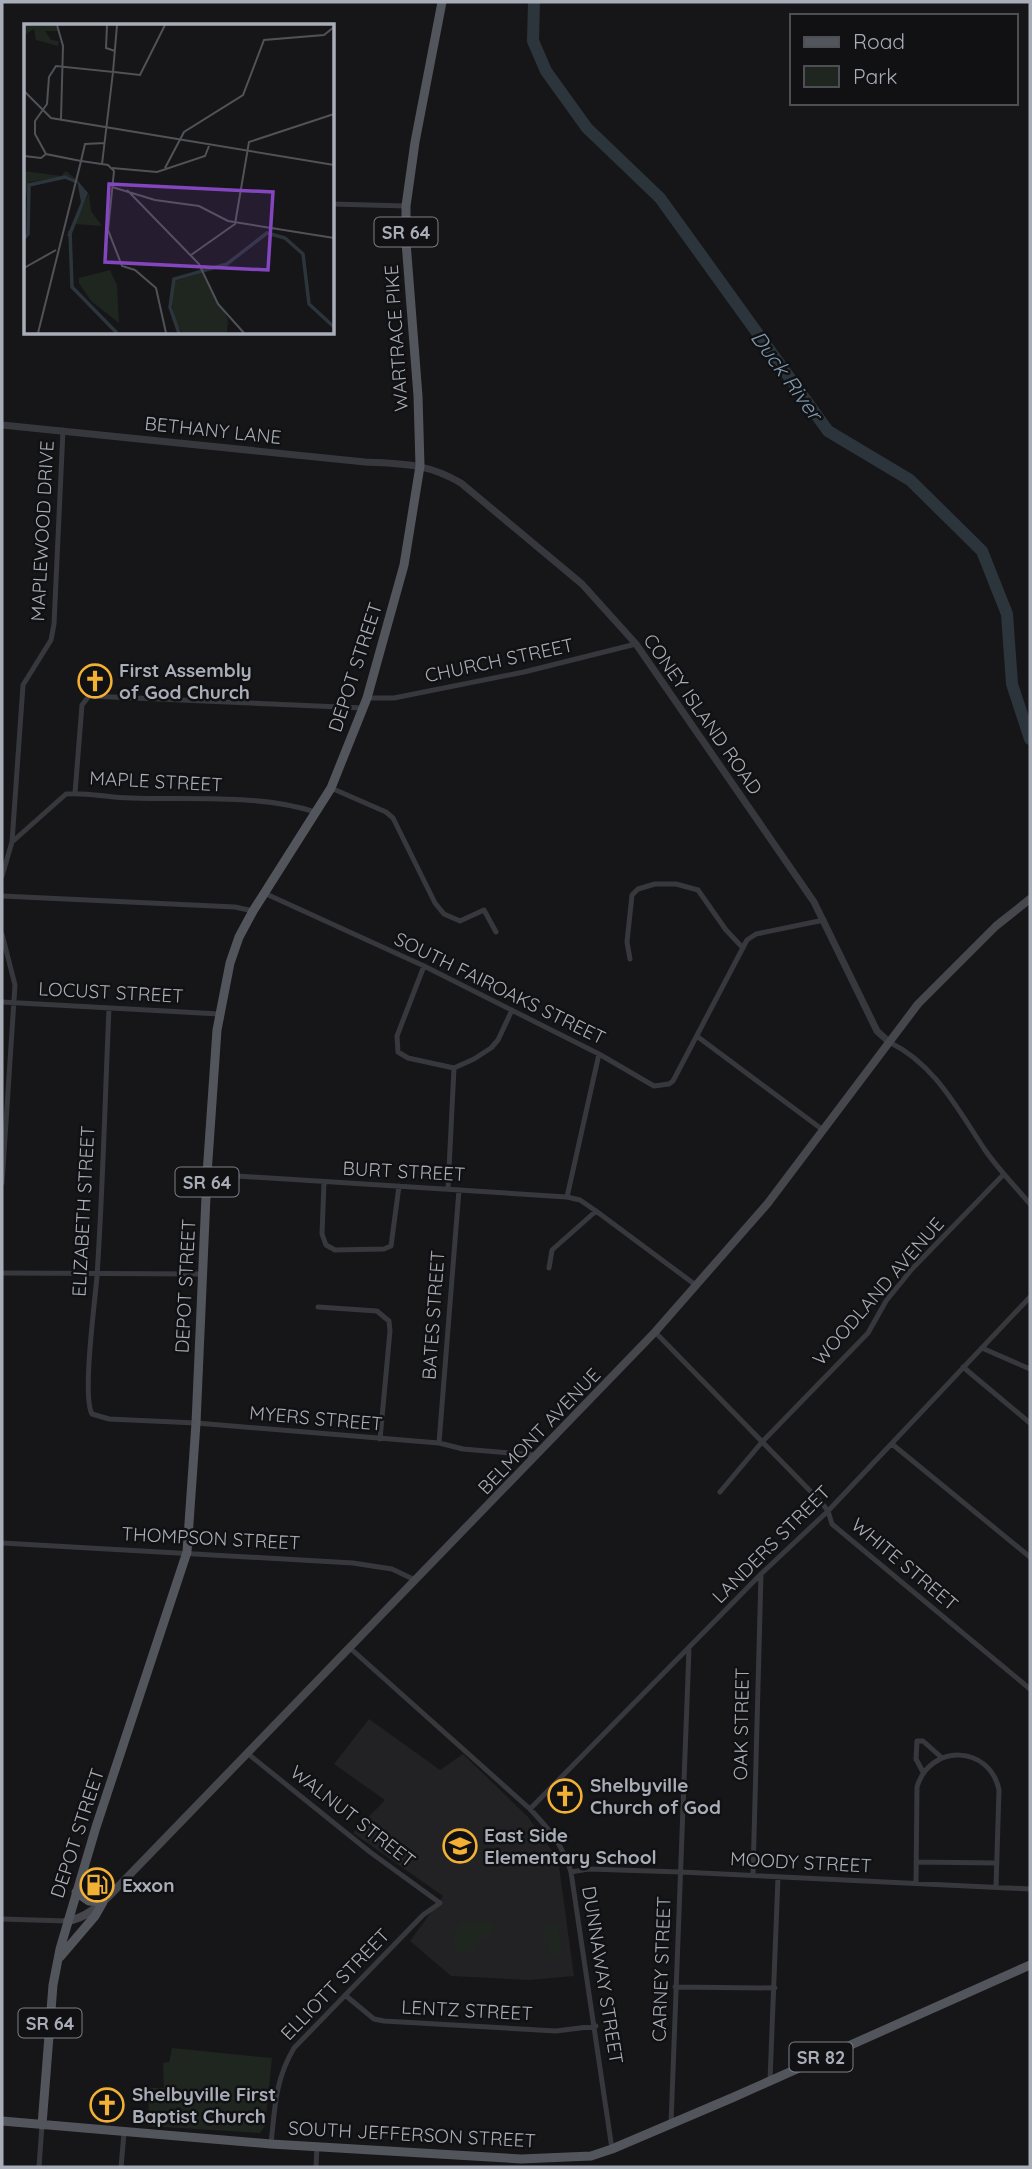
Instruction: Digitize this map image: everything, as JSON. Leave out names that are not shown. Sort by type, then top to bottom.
[{"type":"main road","name":"WARTRACE PIKE","points":[[421,466],[406,206],[415,142],[442,2]]},
{"type":"main road","name":"DEPOT STREET","points":[[67,1921],[187,1552],[196,1423],[207,1174],[219,1014],[230,963],[239,937],[253,911],[331,788],[365,703],[404,565],[421,466]]},
{"type":"main road","name":"BELMONT AVENUE","points":[[67,1921],[79,1919],[103,1902],[655,1332],[768,1203],[918,1004],[996,926],[1030,899]]},
{"type":"main road","points":[[58,1960],[95,1916],[103,1902],[89,1901],[76,1892]]},
{"type":"main road","name":"SR 64","points":[[42,2125],[53,1985],[67,1921]]},
{"type":"main road","name":"SR 82","points":[[612,2149],[1030,1965]]},
{"type":"main road","name":"SOUTH JEFFERSON STREET","points":[[2,2121],[124,2133],[521,2163],[591,2156],[612,2149]]},
{"type":"street","points":[[334,204],[406,206]]},
{"type":"street","name":"BETHANY LANE","points":[[2,425],[421,466]]},
{"type":"street","name":"MAPLEWOOD DRIVE","points":[[2,876],[12,842],[23,685],[51,640],[54,624],[63,429]]},
{"type":"street","name":"CONEY ISLAND ROAD","points":[[421,466],[444,473],[487,503],[582,584],[636,644],[814,902],[877,1031],[889,1042]]},
{"type":"street","name":"CHURCH STREET","points":[[75,793],[82,705],[89,696],[365,703],[498,677],[636,644]]},
{"type":"street","points":[[331,788],[386,812],[393,818],[443,914],[460,921],[484,910],[496,932]]},
{"type":"street","name":"MAPLE STREET","points":[[12,842],[66,794],[75,793],[126,798],[268,802],[295,805],[315,812]]},
{"type":"street","points":[[630,959],[628,942],[632,895],[638,889],[655,884],[676,884],[698,890],[726,930],[743,948]]},
{"type":"street","name":"SOUTH FAIROAKS STREET","points":[[264,893],[424,966],[599,1054],[654,1086],[673,1081],[698,1037]]},
{"type":"street","points":[[2,896],[235,907],[253,911]]},
{"type":"street","points":[[823,1130],[698,1037],[747,940],[755,934],[824,920]]},
{"type":"street","points":[[2,938],[14,976],[15,1003],[2,1183]]},
{"type":"street","points":[[424,966],[397,1036],[398,1052],[408,1058],[454,1068],[474,1059],[498,1040],[512,1010]]},
{"type":"street","name":"LOCUST STREET","points":[[2,1002],[219,1014]]},
{"type":"street","name":"ELIZABETH STREET","points":[[92,1413],[88,1406],[109,1008]]},
{"type":"street","points":[[889,1042],[902,1048],[918,1061],[946,1089],[986,1150],[1030,1204]]},
{"type":"street","points":[[567,1197],[599,1054]]},
{"type":"street","points":[[449,1189],[454,1068]]},
{"type":"street","points":[[2,1069],[10,1069]]},
{"type":"street","name":"BURT STREET","points":[[207,1174],[567,1197],[580,1200],[596,1211],[696,1286]]},
{"type":"street","name":"WOODLAND AVENUE","points":[[720,1492],[762,1442],[868,1333],[886,1301],[912,1269],[1004,1174]]},
{"type":"street","points":[[324,1182],[322,1234],[326,1245],[335,1250],[384,1250],[391,1246],[398,1186]]},
{"type":"street","name":"BATES STREET","points":[[439,1443],[459,1190]]},
{"type":"street","points":[[549,1268],[552,1250],[596,1211]]},
{"type":"street","points":[[2,1273],[203,1274]]},
{"type":"street","name":"LANDERS STREET","points":[[530,1809],[761,1574],[828,1511],[1030,1297]]},
{"type":"street","points":[[318,1307],[377,1311],[389,1321],[380,1439]]},
{"type":"street","name":"WHITE STREET","points":[[655,1332],[828,1511],[832,1524],[1030,1689]]},
{"type":"street","points":[[982,1348],[1030,1369]]},
{"type":"street","points":[[963,1367],[1030,1423]]},
{"type":"street","name":"MYERS STREET","points":[[92,1413],[109,1419],[196,1423],[439,1443],[463,1449],[538,1455]]},
{"type":"street","points":[[892,1444],[1030,1557]]},
{"type":"street","name":"THOMPSON STREET","points":[[2,1543],[353,1563],[392,1569],[415,1580]]},
{"type":"street","name":"OAK STREET","points":[[753,1875],[761,1574]]},
{"type":"street","name":"DUNNAWAY STREET","points":[[349,1648],[530,1809],[560,1843],[571,1872],[596,2026],[612,2149]]},
{"type":"street","name":"CARNEY STREET","points":[[671,2124],[690,1649]]},
{"type":"street","points":[[923,1772],[917,1764],[917,1741],[922,1741],[941,1758]]},
{"type":"street","name":"WALNUT STREET","points":[[247,1753],[370,1853],[440,1902]]},
{"type":"street","points":[[916,1883],[917,1787],[923,1772],[941,1758],[961,1755],[979,1760],[993,1772],[999,1790],[996,1887]]},
{"type":"street","points":[[916,1862],[997,1863]]},
{"type":"street","name":"MOODY STREET","points":[[571,1872],[588,1869],[681,1872],[1030,1889]]},
{"type":"street","points":[[770,2080],[778,1877]]},
{"type":"street","name":"ELLIOTT STREET","points":[[271,2144],[278,2081],[294,2048],[423,1915],[440,1902]]},
{"type":"street","points":[[2,1919],[67,1921]]},
{"type":"street","points":[[675,1987],[775,1987]]},
{"type":"street","name":"LENTZ STREET","points":[[345,1995],[374,2019],[384,2021],[556,2031],[596,2026]]},
{"type":"street","points":[[39,2167],[42,2125]]},
{"type":"street","points":[[121,2167],[124,2133]]},
{"type":"street","points":[[316,2167],[317,2146]]},
{"type":"shaded area","name":"East Side Elementary School","points":[[369,1719],[440,1770],[463,1754],[528,1817],[558,1859],[574,1976],[529,1980],[451,1976],[410,1941],[443,1896],[353,1833],[385,1800],[334,1764]]},
{"type":"green space","points":[[459,1923],[492,1923],[494,1929],[474,1951],[456,1951],[453,1939]]},
{"type":"green space","points":[[558,1924],[563,1955],[549,1956],[544,1926]]},
{"type":"green space","points":[[172,2048],[272,2058],[265,2126],[260,2133],[148,2126],[149,2088],[164,2088],[163,2063],[169,2062]]},
{"type":"waterway","name":"Duck River","points":[[534,2],[533,41],[546,71],[587,128],[660,198],[828,431],[910,480],[982,551],[1007,614],[1012,684],[1030,739]]},
{"type":"place","name":"First Assembly of God Church","points":[[95,681]]},
{"type":"place","name":"Shelbyville Church of God","points":[[565,1796]]},
{"type":"place","name":"East Side Elementary School","points":[[460,1846]]},
{"type":"place","name":"Exxon","points":[[97,1885]]},
{"type":"place","name":"Shelbyville First Baptist Church","points":[[107,2105]]}]
